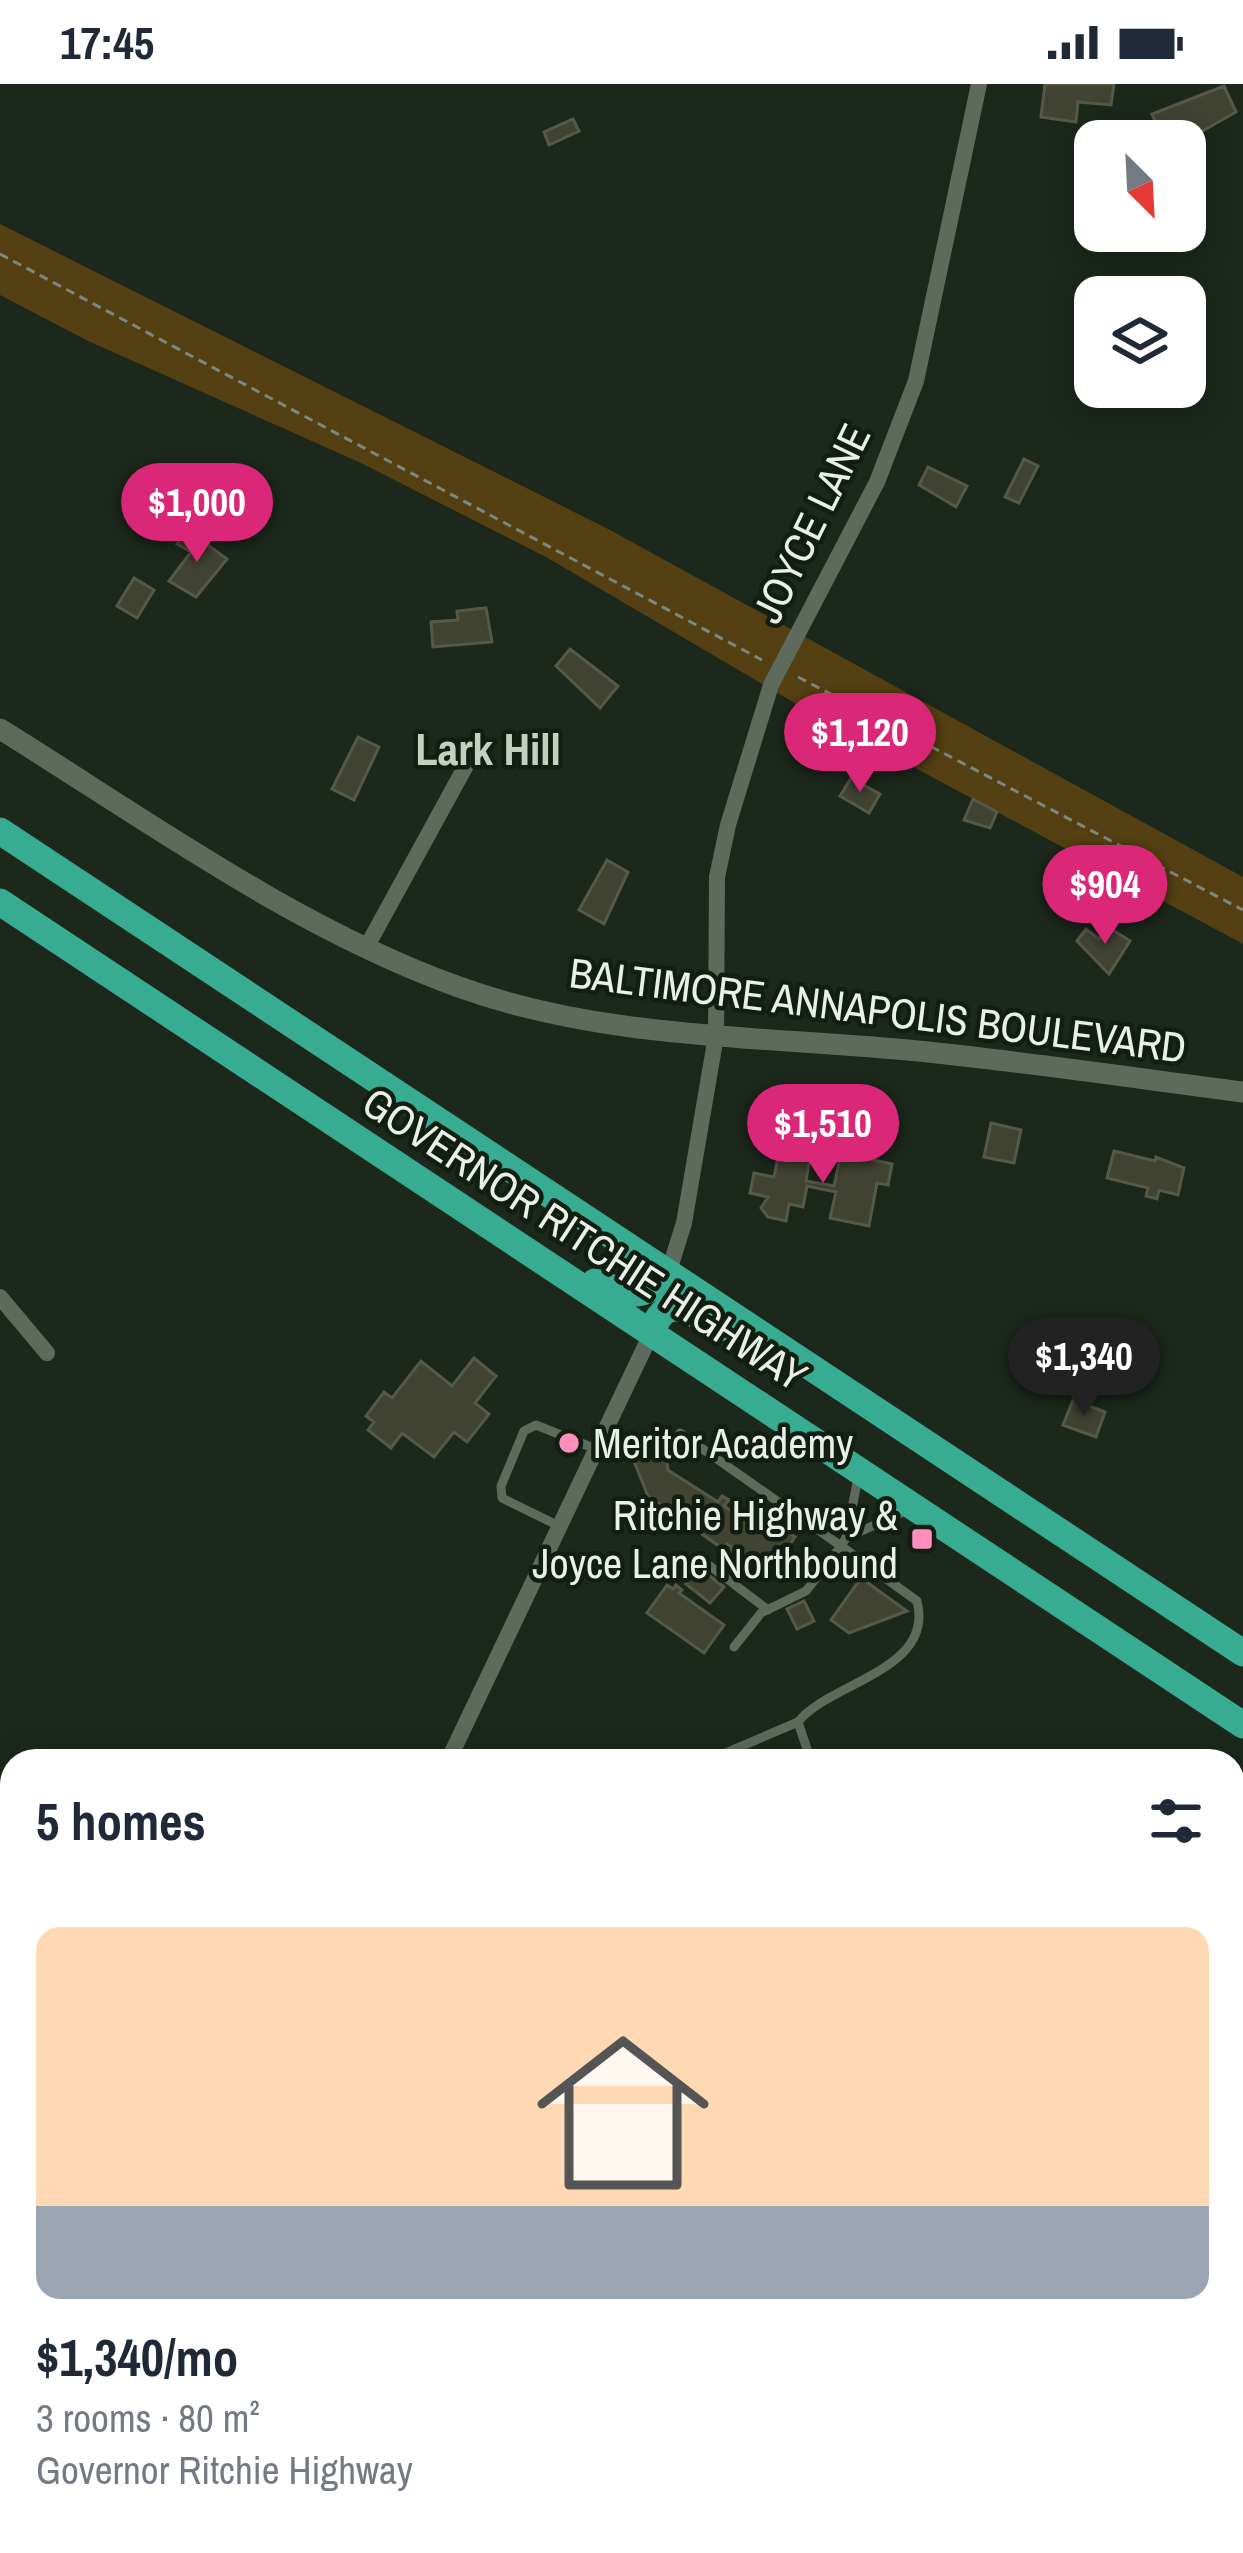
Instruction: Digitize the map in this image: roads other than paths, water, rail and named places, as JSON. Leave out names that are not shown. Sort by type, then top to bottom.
[{"type":"highway","name":"GOVERNOR RITCHIE HIGHWAY","points":[[0,831],[1243,1653]]},
{"type":"highway","name":"GOVERNOR RITCHIE HIGHWAY","points":[[0,902],[1243,1725]]},
{"type":"highway","points":[[546,1264],[634,1296],[651,1293],[668,1274]]},
{"type":"highway","points":[[652,1332],[658,1314],[668,1306],[685,1308],[766,1357],[820,1374]]},
{"type":"street","name":"JOYCE LANE","points":[[668,1274],[684,1223],[716,1036],[717,878],[728,825],[771,685],[877,482],[916,381],[979,84]]},
{"type":"street","name":"BALTIMORE ANNAPOLIS BOULEVARD","points":[[0,729],[366,948],[461,988],[569,1017],[716,1036],[918,1052],[1243,1092]]},
{"type":"street","points":[[366,948],[474,751]]},
{"type":"street","points":[[0,1298],[47,1353]]},
{"type":"street","points":[[454,1749],[652,1332]]},
{"type":"lane","points":[[560,1526],[502,1498],[501,1486],[524,1431],[536,1425],[552,1428],[596,1449]]},
{"type":"lane","points":[[680,1433],[844,1542],[917,1601],[919,1622],[902,1654],[797,1722],[735,1749]]},
{"type":"lane","points":[[844,1542],[859,1472]]},
{"type":"lane","points":[[734,1647],[752,1621],[806,1591],[844,1542],[913,1507]]},
{"type":"lane","points":[[710,1566],[768,1610]]},
{"type":"lane","points":[[797,1722],[807,1749]]},
{"type":"place","name":"Meritor Academy","points":[[569,1443]]},
{"type":"place","name":"Ritchie Highway & Joyce Lane Northbound","points":[[922,1539]]},
{"type":"district","name":"Lark Hill","points":[[488,749]]}]
